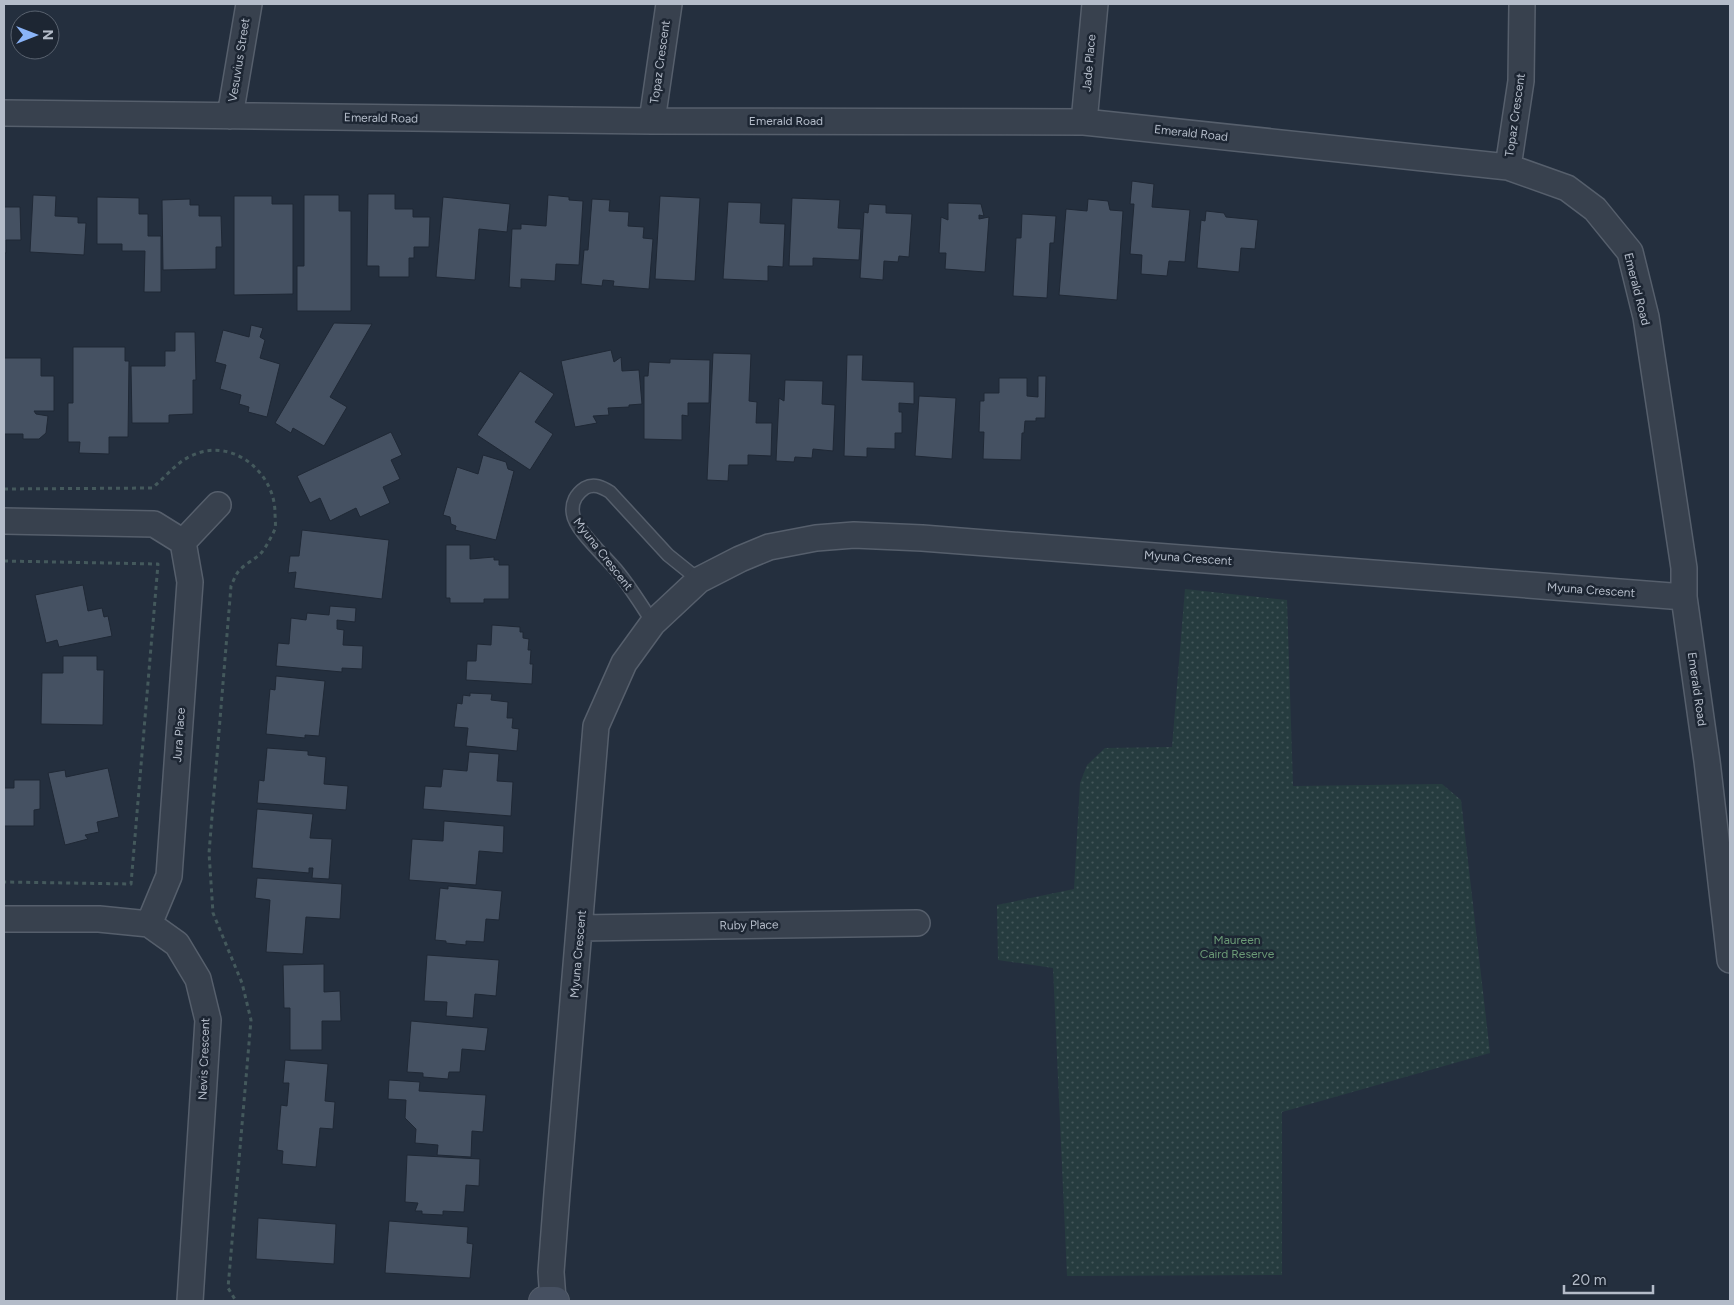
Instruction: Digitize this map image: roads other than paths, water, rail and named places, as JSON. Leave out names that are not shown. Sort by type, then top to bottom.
[{"type":"street","name":"Vesuvius Street","points":[[230,116],[249,4]]},
{"type":"street","name":"Topaz Crescent","points":[[652,121],[669,4]]},
{"type":"street","name":"Jade Place","points":[[1084,122],[1095,4]]},
{"type":"street","name":"Topaz Crescent","points":[[1508,167],[1521,81],[1522,4]]},
{"type":"street","name":"Emerald Road","points":[[4,113],[652,121],[1084,122],[1508,167],[1567,188],[1595,208],[1630,252],[1649,336],[1684,568],[1684,597],[1729,924],[1730,960]]},
{"type":"street","points":[[4,521],[154,524],[183,542],[218,505]]},
{"type":"street","name":"Myuna Crescent","points":[[550,1301],[596,726],[624,663],[653,623],[699,580],[740,559],[769,547],[816,538],[854,536],[922,538],[1684,597]]},
{"type":"street","name":"Jura Place","points":[[149,924],[169,876],[190,582],[183,542]]},
{"type":"street","name":"Nevis Crescent","points":[[4,919],[99,919],[149,924],[177,944],[198,979],[208,1020],[190,1301]]},
{"type":"street","name":"Ruby Place","points":[[580,928],[917,923]]},
{"type":"lane","name":"Myuna Crescent","points":[[653,623],[618,572],[587,537],[573,516],[572,504],[578,492],[588,486],[598,485],[610,492],[668,555],[699,580]]},
{"type":"park label","name":"Maureen Caird Reserve","points":[[1237,947]]}]
